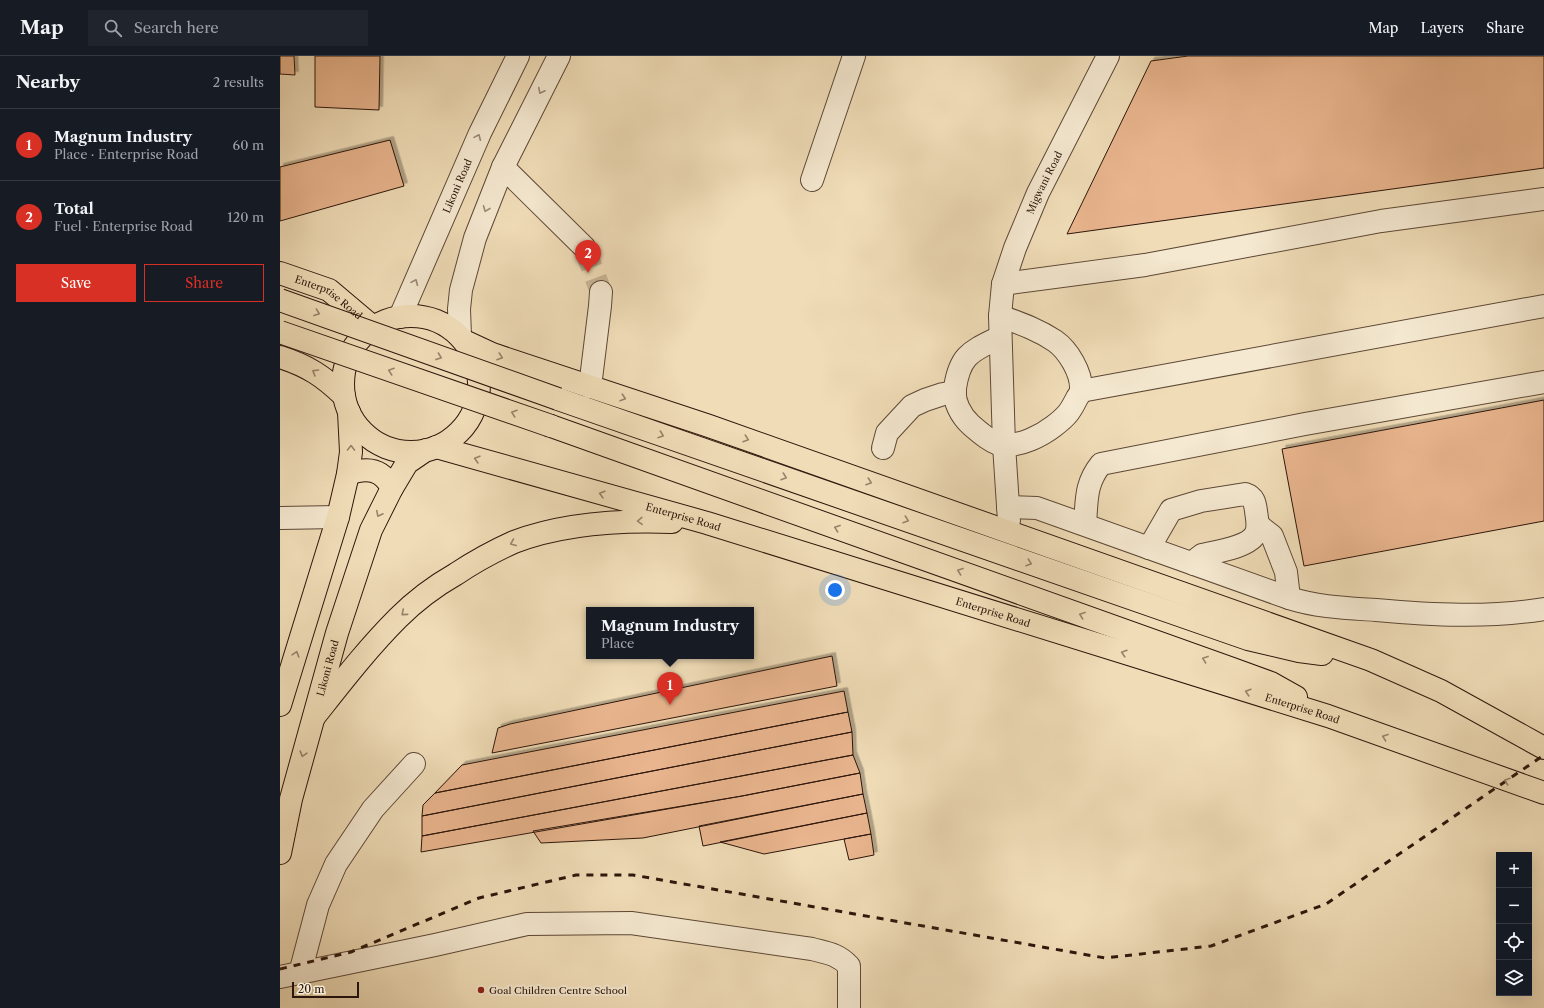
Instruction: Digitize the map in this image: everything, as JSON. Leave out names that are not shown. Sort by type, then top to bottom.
[{"type":"main road","name":"Enterprise Road","points":[[280,273],[329,290],[374,328]]},
{"type":"main road","points":[[280,300],[558,399],[1248,639],[1299,651],[1371,660]]},
{"type":"main road","points":[[280,705],[338,517],[348,474],[351,452],[351,435],[343,380],[346,365],[352,350],[362,338],[374,328],[400,317],[421,317],[442,324],[462,339],[492,354],[709,426],[1371,660],[1441,691],[1544,748]]},
{"type":"main road","points":[[280,332],[558,429],[1258,678],[1271,683],[1328,716]]},
{"type":"main road","points":[[280,357],[294,361],[314,371],[346,403],[358,426],[372,440],[389,448],[408,452],[431,449],[455,436],[469,420],[477,401],[480,380],[475,359],[462,339]]},
{"type":"main road","name":"Enterprise Road","points":[[431,449],[707,523],[1328,716],[1544,793]]},
{"type":"main road","name":"Likoni Road","points":[[280,853],[291,799],[336,633],[370,530],[407,463],[431,449]]},
{"type":"main road","points":[[348,474],[359,470],[373,471],[380,474],[388,481],[392,488]]},
{"type":"main road","points":[[314,717],[367,651],[399,617],[437,585],[477,560],[514,543],[563,529],[602,523],[649,521],[707,523]]},
{"type":"street","name":"Likoni Road","points":[[400,317],[480,133],[518,56]]},
{"type":"street","points":[[462,339],[460,309],[465,271],[475,238],[503,167],[559,56]]},
{"type":"street","points":[[812,180],[854,56]]},
{"type":"street","name":"Migwani Road","points":[[1010,532],[1004,445],[1000,337],[1003,284],[1015,248],[1038,193],[1108,56]]},
{"type":"street","points":[[503,167],[584,247]]},
{"type":"street","points":[[1003,284],[1145,265],[1382,221],[1544,199]]},
{"type":"street","points":[[590,387],[601,292]]},
{"type":"street","points":[[1081,391],[1544,306]]},
{"type":"street","points":[[1000,316],[1030,327],[1056,342],[1070,356],[1077,370],[1081,391],[1069,414],[1047,431],[1028,441],[1004,445],[989,439],[968,423],[962,416],[955,392],[958,369],[963,362],[973,350],[1000,337]]},
{"type":"street","points":[[1085,524],[1088,486],[1094,472],[1101,464],[1305,424],[1544,382]]},
{"type":"street","points":[[883,448],[887,433],[912,406],[933,397],[955,392]]},
{"type":"street","points":[[1149,548],[1171,510],[1201,501],[1245,494],[1250,496],[1255,503],[1258,525],[1256,534],[1252,539],[1242,544],[1202,555],[1194,564]]},
{"type":"street","points":[[1008,507],[1037,508],[1289,598],[1319,606],[1425,614],[1515,614],[1544,609]]},
{"type":"street","points":[[280,518],[338,517]]},
{"type":"street","points":[[1258,525],[1272,536],[1286,572],[1289,598]]},
{"type":"street","points":[[290,975],[336,864],[373,809],[414,764]]},
{"type":"street","points":[[290,975],[528,924],[631,923],[812,949],[834,955],[842,959],[849,966],[849,1008]]},
{"type":"building","points":[[280,56],[294,56],[295,75],[280,74]]},
{"type":"building","points":[[315,56],[380,56],[379,110],[315,107]]},
{"type":"building","points":[[1188,56],[1544,56],[1544,168],[1067,234],[1151,61]]},
{"type":"building","points":[[390,140],[404,186],[280,221],[280,167]]},
{"type":"building","points":[[1544,400],[1544,521],[1304,566],[1282,449]]},
{"type":"building","points":[[832,656],[837,686],[492,753],[498,728],[510,724]]},
{"type":"building","points":[[844,691],[848,712],[435,793],[462,765]]},
{"type":"building","points":[[848,712],[852,732],[422,816],[423,805],[435,793]]},
{"type":"building","points":[[852,732],[853,755],[422,836],[422,816]]},
{"type":"building","points":[[853,755],[860,773],[742,796],[421,852],[422,836]]},
{"type":"building","points":[[860,773],[863,794],[643,838],[541,843],[533,831],[742,796]]},
{"type":"building","points":[[863,794],[867,813],[703,846],[699,826]]},
{"type":"building","points":[[867,813],[871,834],[764,854],[720,842]]},
{"type":"building","points":[[871,834],[874,855],[849,860],[844,839]]},
{"type":"tunnel","points":[[584,247],[601,292]]},
{"type":"railway","points":[[280,969],[351,952],[479,898],[576,875],[633,875],[1105,958],[1211,946],[1326,904],[1544,755]]},
{"type":"place","name":"Total","points":[[588,273]]},
{"type":"place","name":"Magnum Industry","points":[[670,705]]},
{"type":"place","name":"Goal Children Centre School","points":[[481,990]]}]
